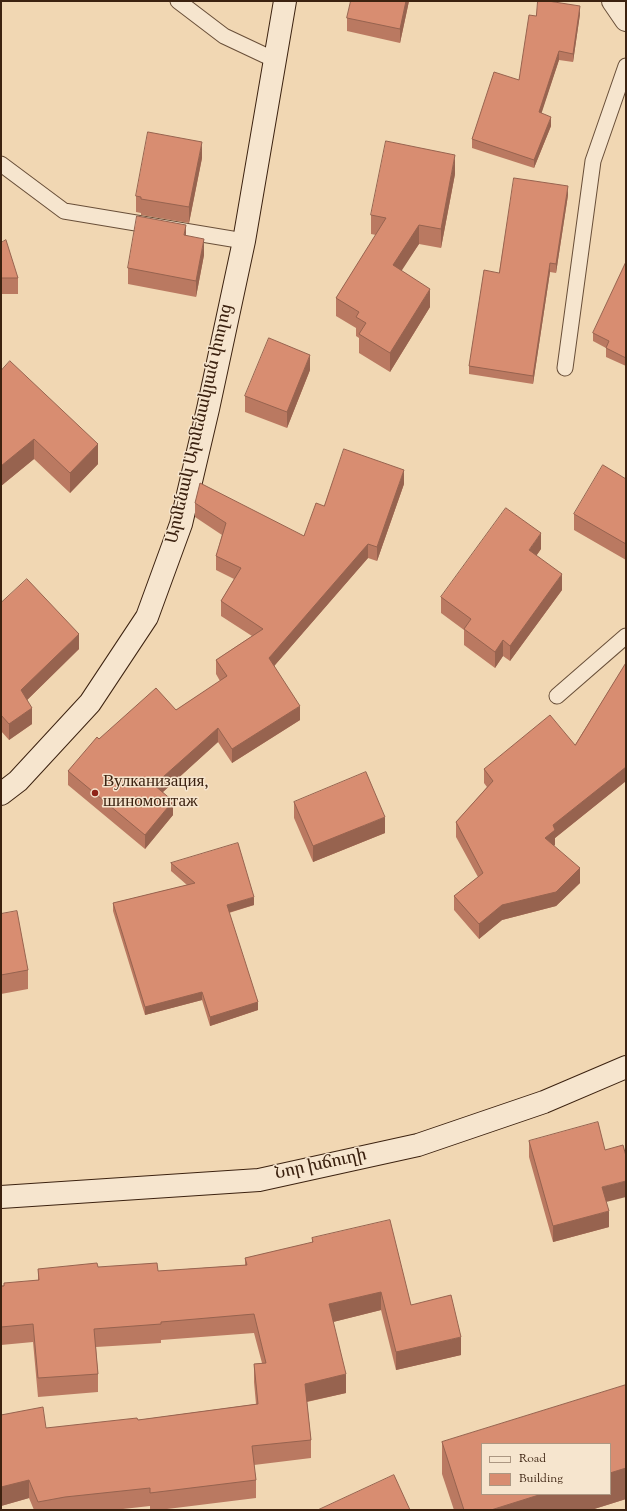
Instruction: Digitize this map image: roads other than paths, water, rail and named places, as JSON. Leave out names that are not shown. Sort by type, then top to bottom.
[{"type":"main road","name":"Արմենակ Արմենակյան փողոց","points":[[1,794],[18,781],[90,703],[147,618],[181,524],[208,409],[244,241],[285,1]]},
{"type":"main road","points":[[613,1],[626,20]]},
{"type":"main road","name":"Նոր խճուղի","points":[[1,1197],[258,1180],[418,1145],[544,1102],[626,1067]]},
{"type":"lane","points":[[178,1],[224,36],[275,60]]},
{"type":"lane","points":[[565,368],[593,161],[626,66]]},
{"type":"lane","points":[[1,164],[64,211],[244,241]]},
{"type":"lane","points":[[557,696],[626,636]]},
{"type":"place","name":"Вулканизация, шиномонтаж","points":[[95,793]]}]
